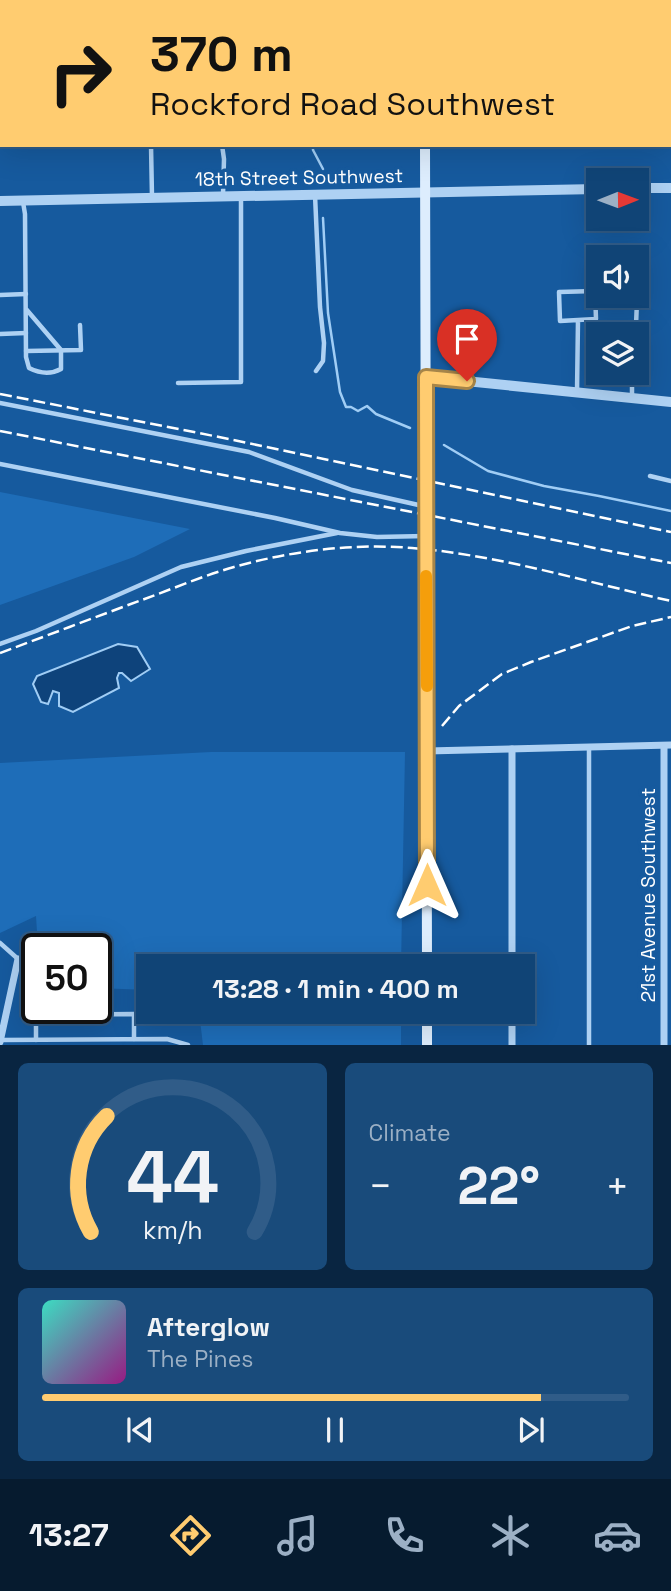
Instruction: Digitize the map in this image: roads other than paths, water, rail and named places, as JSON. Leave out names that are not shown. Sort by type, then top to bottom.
[{"type":"main road","points":[[425,147],[427,954]]},
{"type":"main road","points":[[427,1024],[427,1045]]},
{"type":"street","points":[[649,188],[671,188]]},
{"type":"street","name":"18th Street Southwest","points":[[0,201],[586,189]]},
{"type":"street","points":[[426,377],[671,402]]},
{"type":"street","points":[[427,751],[667,746]]},
{"type":"street","name":"21st Avenue Southwest","points":[[664,1045],[667,746]]},
{"type":"street","points":[[512,749],[512,954]]},
{"type":"street","points":[[0,1041],[18,959]]},
{"type":"street","points":[[512,1024],[512,1045]]},
{"type":"lane","points":[[152,147],[152,198]]},
{"type":"lane","points":[[222,147],[223,196]]},
{"type":"lane","points":[[315,194],[324,343],[323,361],[316,372]]},
{"type":"lane","points":[[178,383],[241,382],[241,195]]},
{"type":"lane","points":[[23,201],[26,351],[29,368],[37,373],[61,369],[61,350],[26,309]]},
{"type":"lane","points":[[595,291],[596,320],[578,320],[560,321],[559,292],[595,291]]},
{"type":"lane","points":[[0,295],[26,294]]},
{"type":"lane","points":[[577,393],[578,320]]},
{"type":"lane","points":[[26,351],[81,350],[80,325]]},
{"type":"lane","points":[[0,334],[26,333]]},
{"type":"lane","points":[[632,385],[632,398]]},
{"type":"lane","points":[[0,403],[249,452],[352,490],[426,507]]},
{"type":"lane","points":[[0,464],[340,533],[377,537],[426,536]]},
{"type":"lane","points":[[650,476],[671,481]]},
{"type":"lane","points":[[0,644],[181,567],[340,533]]},
{"type":"lane","points":[[589,747],[589,1045]]},
{"type":"lane","points":[[0,943],[18,959]]},
{"type":"lane","points":[[36,1040],[37,1015],[134,1014],[134,1039]]},
{"type":"lane","points":[[0,1041],[167,1039],[188,1045]]},
{"type":"waterway","points":[[313,147],[323,169]]},
{"type":"waterway","points":[[323,218],[328,313],[340,392],[346,407],[358,411],[367,406],[376,414],[410,428]]},
{"type":"waterway","points":[[444,445],[488,471],[544,486],[671,511]]},
{"type":"railway","points":[[0,394],[671,532]]},
{"type":"railway","points":[[0,431],[671,563]]},
{"type":"railway","points":[[0,653],[222,571],[277,557],[344,548],[412,548],[477,557],[671,601]]},
{"type":"railway","points":[[442,726],[459,706],[502,674],[632,626],[671,617]]}]
